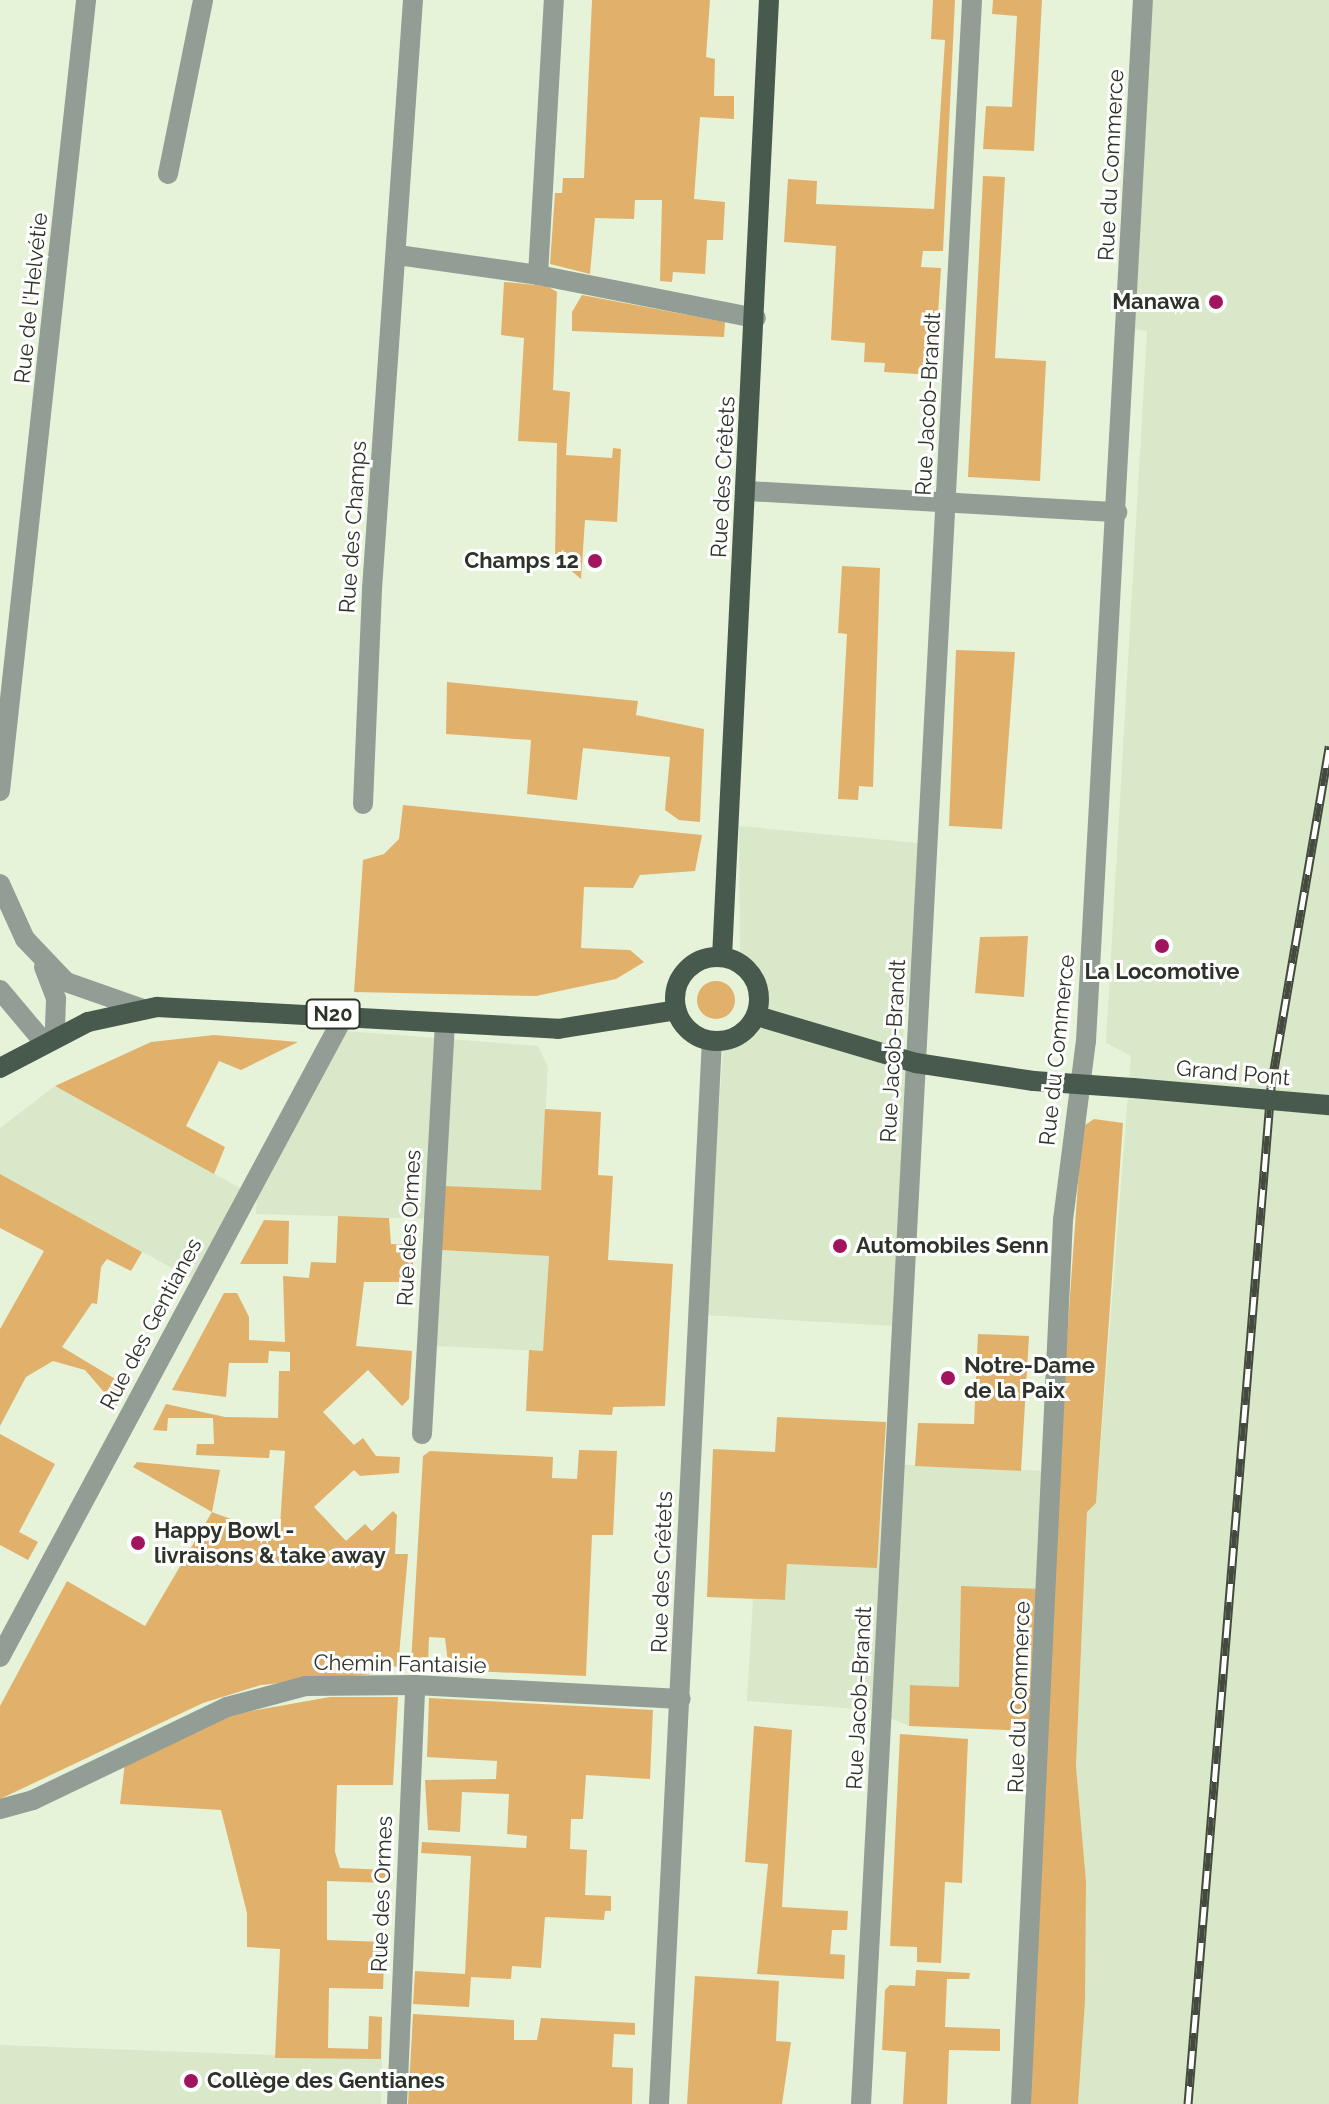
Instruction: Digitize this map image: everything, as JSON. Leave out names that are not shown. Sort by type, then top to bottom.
[{"type":"main road","name":"Rue des Crêtets","points":[[722,957],[725,829],[748,491],[769,0]]},
{"type":"main road","points":[[722,957],[754,977],[759,990],[757,1016],[739,1036],[712,1041],[689,1031],[676,1010],[675,996],[685,971],[708,958],[722,957]]},
{"type":"main road","name":"N20","points":[[0,1068],[49,1039],[143,1009],[345,1014],[445,1024],[558,1029],[676,1010]]},
{"type":"main road","name":"Grand Pont","points":[[757,1016],[916,1063],[1080,1084],[1329,1105]]},
{"type":"street","name":"Rue de l'Helvétie","points":[[0,791],[86,0]]},
{"type":"street","points":[[168,174],[203,0]]},
{"type":"street","name":"Rue des Champs","points":[[363,804],[372,589],[398,255],[413,0]]},
{"type":"street","points":[[538,275],[554,0]]},
{"type":"street","name":"Rue Jacob-Brandt","points":[[861,2104],[972,0]]},
{"type":"street","name":"Rue du Commerce","points":[[1021,2104],[1063,1220],[1080,1084],[1117,512],[1143,0]]},
{"type":"street","points":[[398,255],[538,275],[756,318]]},
{"type":"street","points":[[748,491],[1117,512]]},
{"type":"street","points":[[0,884],[52,982],[49,1039]]},
{"type":"street","points":[[37,955],[76,988],[143,1009]]},
{"type":"street","points":[[0,990],[49,1039]]},
{"type":"street","name":"Rue des Gentianes","points":[[0,1657],[345,1014]]},
{"type":"street","name":"Rue des Ormes","points":[[422,1434],[445,1024]]},
{"type":"street","name":"Rue des Crêtets","points":[[659,2104],[712,1041]]},
{"type":"street","name":"Rue des Ormes","points":[[397,2104],[415,1685]]},
{"type":"street","name":"Chemin Fantaisie","points":[[0,1809],[33,1800],[151,1740],[259,1696],[306,1686],[415,1685],[681,1699]]},
{"type":"shaded area","points":[[592,0],[710,0],[706,57],[715,59],[714,96],[734,96],[734,119],[700,117],[694,199],[725,202],[723,240],[707,240],[705,274],[673,272],[672,282],[660,281],[662,200],[635,200],[634,219],[595,218],[590,274],[550,264],[555,193],[562,193],[563,178],[584,178]]},
{"type":"shaded area","points":[[933,0],[955,0],[943,251],[923,251],[921,267],[941,268],[934,375],[884,372],[885,363],[864,362],[865,343],[831,340],[836,246],[784,242],[788,179],[817,181],[816,204],[934,209],[945,40],[931,39]]},
{"type":"shaded area","points":[[993,0],[1042,0],[1034,151],[983,149],[986,106],[1012,107],[1017,16],[992,14]]},
{"type":"shaded area","points":[[1151,0],[1329,0],[1329,2104],[1078,2104],[1086,1881],[1076,1766],[1087,1512],[1096,1503],[1131,1056],[1106,1043],[1147,331],[1134,329]]},
{"type":"shaded area","points":[[983,176],[1005,177],[995,358],[1046,361],[1040,481],[968,477]]},
{"type":"shaded area","points":[[504,282],[547,286],[557,292],[553,390],[570,392],[566,455],[612,458],[613,448],[621,449],[617,522],[585,520],[581,579],[555,557],[557,443],[518,441],[524,338],[501,335]]},
{"type":"shaded area","points":[[582,295],[725,322],[724,337],[572,331],[572,312]]},
{"type":"shaded area","points":[[842,566],[880,568],[873,787],[859,786],[858,800],[838,799],[847,634],[838,633]]},
{"type":"shaded area","points":[[956,650],[1015,652],[1002,829],[949,826]]},
{"type":"shaded area","points":[[447,682],[638,701],[636,715],[704,729],[700,822],[679,820],[665,810],[670,757],[583,748],[577,800],[527,794],[531,740],[446,734]]},
{"type":"shaded area","points":[[403,805],[702,835],[695,871],[640,875],[633,888],[584,887],[581,948],[630,950],[644,962],[616,979],[536,996],[354,992],[363,860],[384,854],[399,839]]},
{"type":"shaded area","points":[[739,826],[918,843],[912,962],[900,1063],[924,1070],[910,1327],[704,1315],[723,1050],[740,1039],[761,1014],[762,987],[740,956]]},
{"type":"shaded area","points":[[1028,936],[1024,997],[975,993],[980,937]]},
{"type":"shaded area","points":[[716,981],[730,986],[735,1000],[730,1014],[716,1019],[702,1014],[697,1000],[702,986]]},
{"type":"shaded area","points":[[346,1031],[538,1046],[548,1067],[541,1190],[445,1186],[443,1219],[256,1214],[257,1198]]},
{"type":"shaded area","points":[[214,1035],[298,1042],[241,1070],[219,1061],[186,1126],[225,1147],[214,1174],[55,1086],[151,1042]]},
{"type":"shaded area","points":[[55,1086],[242,1189],[192,1279],[0,1174],[0,1128]]},
{"type":"shaded area","points":[[545,1109],[601,1112],[598,1175],[613,1176],[608,1260],[673,1264],[665,1406],[613,1407],[612,1415],[526,1411],[529,1350],[543,1351],[549,1256],[440,1250],[445,1186],[541,1190]]},
{"type":"shaded area","points":[[1094,1119],[1123,1123],[1096,1503],[1087,1512],[1076,1766],[1086,1881],[1085,2001],[1078,2104],[1027,2104],[1065,1366],[1082,1127]]},
{"type":"shaded area","points":[[0,1174],[142,1252],[131,1271],[107,1259],[101,1267],[97,1304],[92,1303],[62,1347],[127,1386],[116,1406],[85,1370],[53,1361],[26,1377],[0,1426],[0,1329],[44,1251],[0,1228]]},
{"type":"shaded area","points":[[338,1216],[389,1218],[391,1244],[413,1245],[413,1282],[364,1282],[356,1346],[412,1351],[409,1399],[402,1406],[368,1370],[323,1412],[354,1445],[363,1438],[376,1456],[400,1457],[399,1473],[360,1476],[354,1470],[314,1507],[346,1541],[365,1524],[372,1531],[393,1511],[397,1515],[395,1554],[408,1554],[398,1667],[375,1664],[373,1674],[261,1685],[203,1703],[0,1799],[0,1706],[67,1581],[145,1626],[212,1512],[244,1524],[280,1525],[285,1451],[270,1450],[269,1458],[196,1455],[197,1444],[214,1444],[213,1418],[168,1418],[167,1431],[153,1430],[166,1404],[225,1417],[278,1418],[279,1371],[290,1371],[290,1352],[269,1351],[268,1363],[229,1363],[226,1397],[172,1390],[224,1293],[237,1293],[249,1317],[249,1340],[285,1342],[283,1276],[309,1278],[311,1262],[336,1263]]},
{"type":"shaded area","points":[[264,1220],[289,1221],[288,1264],[240,1264]]},
{"type":"shaded area","points":[[440,1250],[549,1256],[543,1351],[435,1346]]},
{"type":"shaded area","points":[[978,1334],[1029,1336],[1021,1471],[915,1466],[918,1423],[974,1424]]},
{"type":"shaded area","points":[[777,1417],[886,1422],[877,1568],[787,1564],[785,1600],[707,1597],[713,1449],[775,1452]]},
{"type":"shaded area","points":[[0,1434],[55,1464],[19,1532],[38,1542],[28,1560],[0,1545]]},
{"type":"shaded area","points":[[579,1450],[617,1451],[613,1535],[592,1535],[586,1676],[449,1670],[445,1638],[429,1637],[428,1665],[411,1664],[423,1456],[430,1451],[553,1457],[552,1478],[577,1479]]},
{"type":"shaded area","points":[[137,1462],[220,1470],[212,1512],[133,1467]]},
{"type":"shaded area","points":[[884,1464],[1046,1471],[1039,1589],[959,1688],[910,1685],[909,1726],[871,1710],[747,1701],[753,1599],[785,1600],[787,1564],[877,1567]]},
{"type":"shaded area","points":[[961,1586],[1039,1589],[1030,1731],[909,1726],[910,1685],[959,1687]]},
{"type":"shaded area","points":[[330,1697],[398,1697],[393,1785],[337,1785],[335,1852],[340,1868],[389,1870],[387,1883],[327,1881],[327,1940],[385,1942],[383,1989],[329,1988],[328,2048],[368,2049],[369,2016],[382,2017],[381,2059],[275,2058],[280,1949],[247,1947],[247,1913],[221,1810],[120,1804],[125,1763],[235,1714]]},
{"type":"shaded area","points":[[429,1698],[653,1710],[650,1779],[586,1775],[583,1819],[571,1819],[570,1849],[587,1850],[585,1895],[611,1896],[611,1911],[605,1911],[604,1920],[545,1917],[541,1968],[512,1966],[511,1979],[471,1977],[469,2007],[413,2004],[415,1971],[465,1974],[471,1856],[421,1853],[422,1842],[526,1848],[527,1836],[507,1834],[509,1794],[462,1792],[460,1832],[428,1830],[425,1780],[496,1779],[497,1761],[427,1757]]},
{"type":"shaded area","points":[[754,1726],[792,1730],[782,1907],[848,1911],[847,1930],[832,1930],[830,1954],[845,1955],[844,1979],[757,1974],[768,1864],[745,1862]]},
{"type":"shaded area","points":[[900,1734],[968,1739],[962,1883],[945,1882],[941,1963],[917,1962],[917,1947],[890,1946]]},
{"type":"shaded area","points":[[916,1970],[970,1973],[969,1979],[947,1979],[945,2027],[1000,2029],[1000,2051],[949,2050],[947,2104],[903,2104],[906,2052],[882,2050],[885,1990],[890,1985],[915,1986]]},
{"type":"shaded area","points":[[695,1976],[779,1981],[776,2041],[791,2042],[782,2104],[687,2104]]},
{"type":"shaded area","points":[[413,2014],[514,2020],[514,2040],[537,2040],[541,2018],[635,2023],[635,2035],[614,2034],[612,2067],[633,2068],[632,2104],[408,2104]]},
{"type":"shaded area","name":"Collège des Gentianes","points":[[0,2045],[382,2059],[381,2104],[0,2104]]},
{"type":"railway","points":[[1188,2104],[1271,1087],[1329,746]]},
{"type":"place","name":"Manawa","points":[[1216,302]]},
{"type":"place","name":"Champs 12","points":[[595,561]]},
{"type":"place","name":"La Locomotive","points":[[1162,946]]},
{"type":"place","name":"Automobiles Senn","points":[[840,1246]]},
{"type":"place","name":"Notre-Dame de la Paix","points":[[948,1378]]},
{"type":"place","name":"Happy Bowl - livraisons & take away","points":[[138,1543]]},
{"type":"place","name":"Collège des Gentianes","points":[[191,2081]]}]
